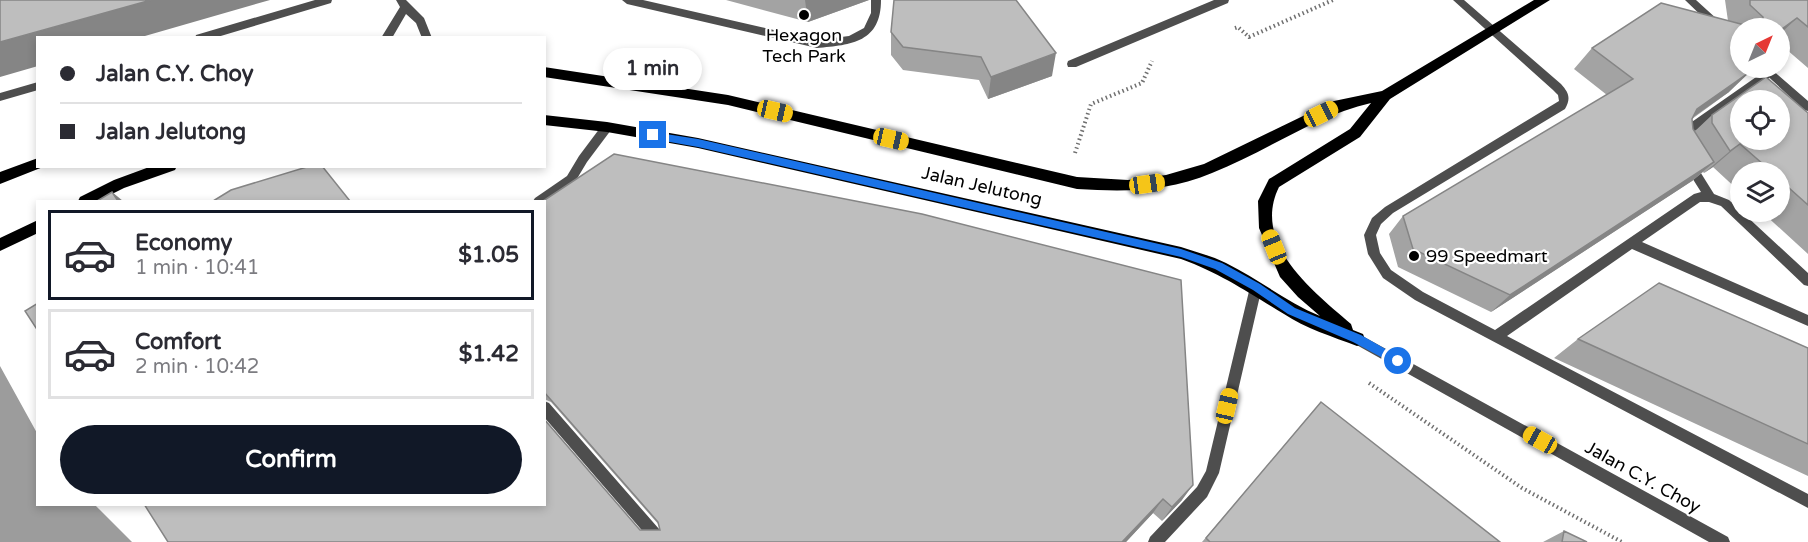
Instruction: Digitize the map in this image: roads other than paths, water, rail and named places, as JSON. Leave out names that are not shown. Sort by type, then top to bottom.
[{"type":"main road","points":[[1357,339],[1303,292],[1285,272],[1266,228],[1265,201],[1274,183],[1355,133],[1385,95],[1544,0]]},
{"type":"main road","name":"Jalan Jelutong","points":[[546,72],[728,100],[1077,183],[1128,186],[1166,181],[1208,169],[1340,105],[1385,95]]},
{"type":"main road","name":"Jalan Jelutong","points":[[546,120],[607,127],[698,143],[1181,253],[1218,266],[1256,287],[1291,311],[1357,339]]},
{"type":"main road","points":[[0,178],[36,164]]},
{"type":"main road","points":[[87,200],[119,184],[164,168]]},
{"type":"main road","points":[[2,244],[36,227]]},
{"type":"street","points":[[207,36],[327,0]]},
{"type":"street","points":[[627,0],[817,44],[846,42],[865,33],[878,15],[876,0]]},
{"type":"street","points":[[1072,64],[1224,0]]},
{"type":"street","points":[[1458,0],[1494,29],[1557,87],[1563,94],[1564,101],[1561,106],[1389,210],[1376,221],[1370,235],[1374,254],[1387,274],[1419,296],[1808,501]]},
{"type":"street","points":[[1689,0],[1730,37]]},
{"type":"street","points":[[387,36],[403,3],[420,21],[426,36]]},
{"type":"street","points":[[1710,197],[1682,153],[1678,140],[1681,134],[1756,78]]},
{"type":"street","points":[[1777,78],[1806,102]]},
{"type":"street","points":[[0,97],[36,87]]},
{"type":"street","points":[[540,200],[571,179],[607,127]]},
{"type":"street","points":[[1496,337],[1698,197],[1710,197],[1725,203],[1808,281]]},
{"type":"street","points":[[1631,243],[1808,321]]},
{"type":"street","points":[[1155,542],[1202,492],[1212,473],[1256,287]]},
{"type":"street","name":"Jalan C.Y. Choy","points":[[1357,339],[1723,542]]},
{"type":"street","points":[[546,408],[661,542]]},
{"type":"place","name":"Hexagon Tech Park","points":[[804,15]]},
{"type":"place","name":"99 Speedmart","points":[[1414,256]]}]
